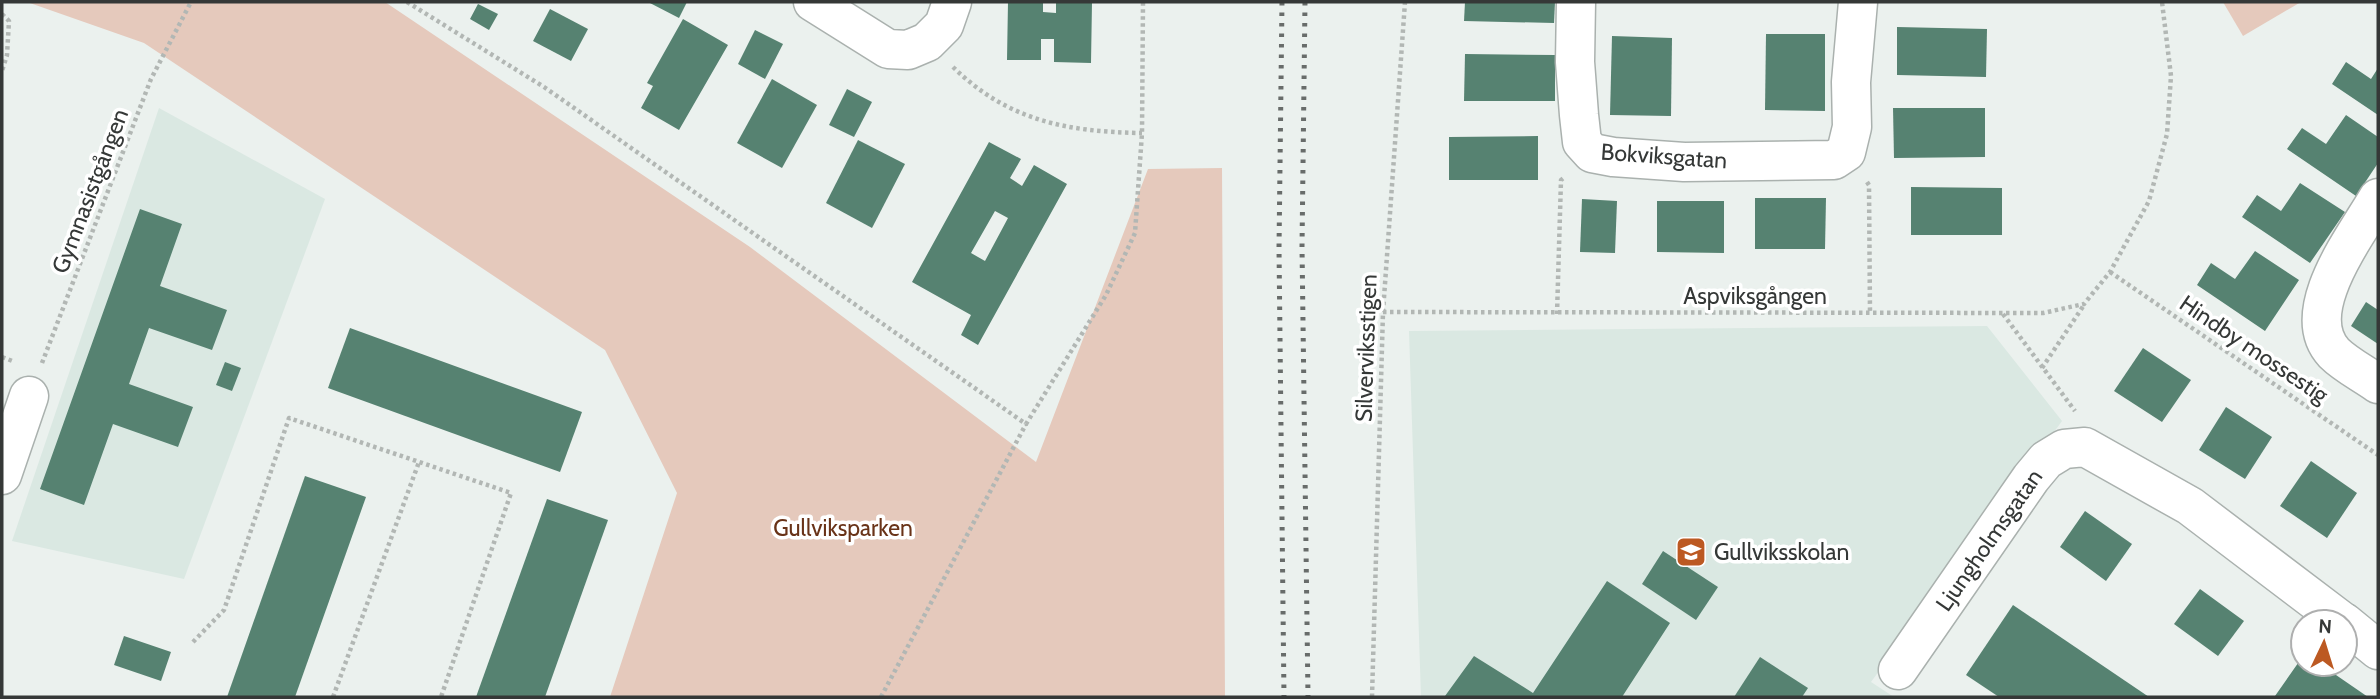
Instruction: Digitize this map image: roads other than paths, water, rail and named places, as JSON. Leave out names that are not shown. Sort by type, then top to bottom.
[{"type":"street","points":[[813,2],[888,49],[908,50],[927,42],[944,25],[952,2]]},
{"type":"street","name":"Bokviksgatan","points":[[1576,2],[1575,62],[1582,142],[1592,153],[1613,157],[1696,162],[1834,160],[1846,152],[1852,127],[1851,82],[1858,2]]},
{"type":"street","points":[[2378,198],[2347,250],[2322,300],[2320,328],[2333,352],[2378,384]]},
{"type":"street","points":[[2,475],[29,396]]},
{"type":"street","name":"Ljungholmsgatan","points":[[1898,670],[2031,478],[2046,460],[2064,449],[2085,447],[2190,506],[2324,608]]},
{"type":"street","points":[[2359,635],[2378,650]]},
{"type":"railway","points":[[1282,2],[1279,248],[1284,697]]},
{"type":"railway","points":[[1305,2],[1302,247],[1308,697]]},
{"type":"place","name":"Gullviksskolan","points":[[1691,552]]},
{"type":"park label","name":"Gullviksparken","points":[[843,528]]}]
